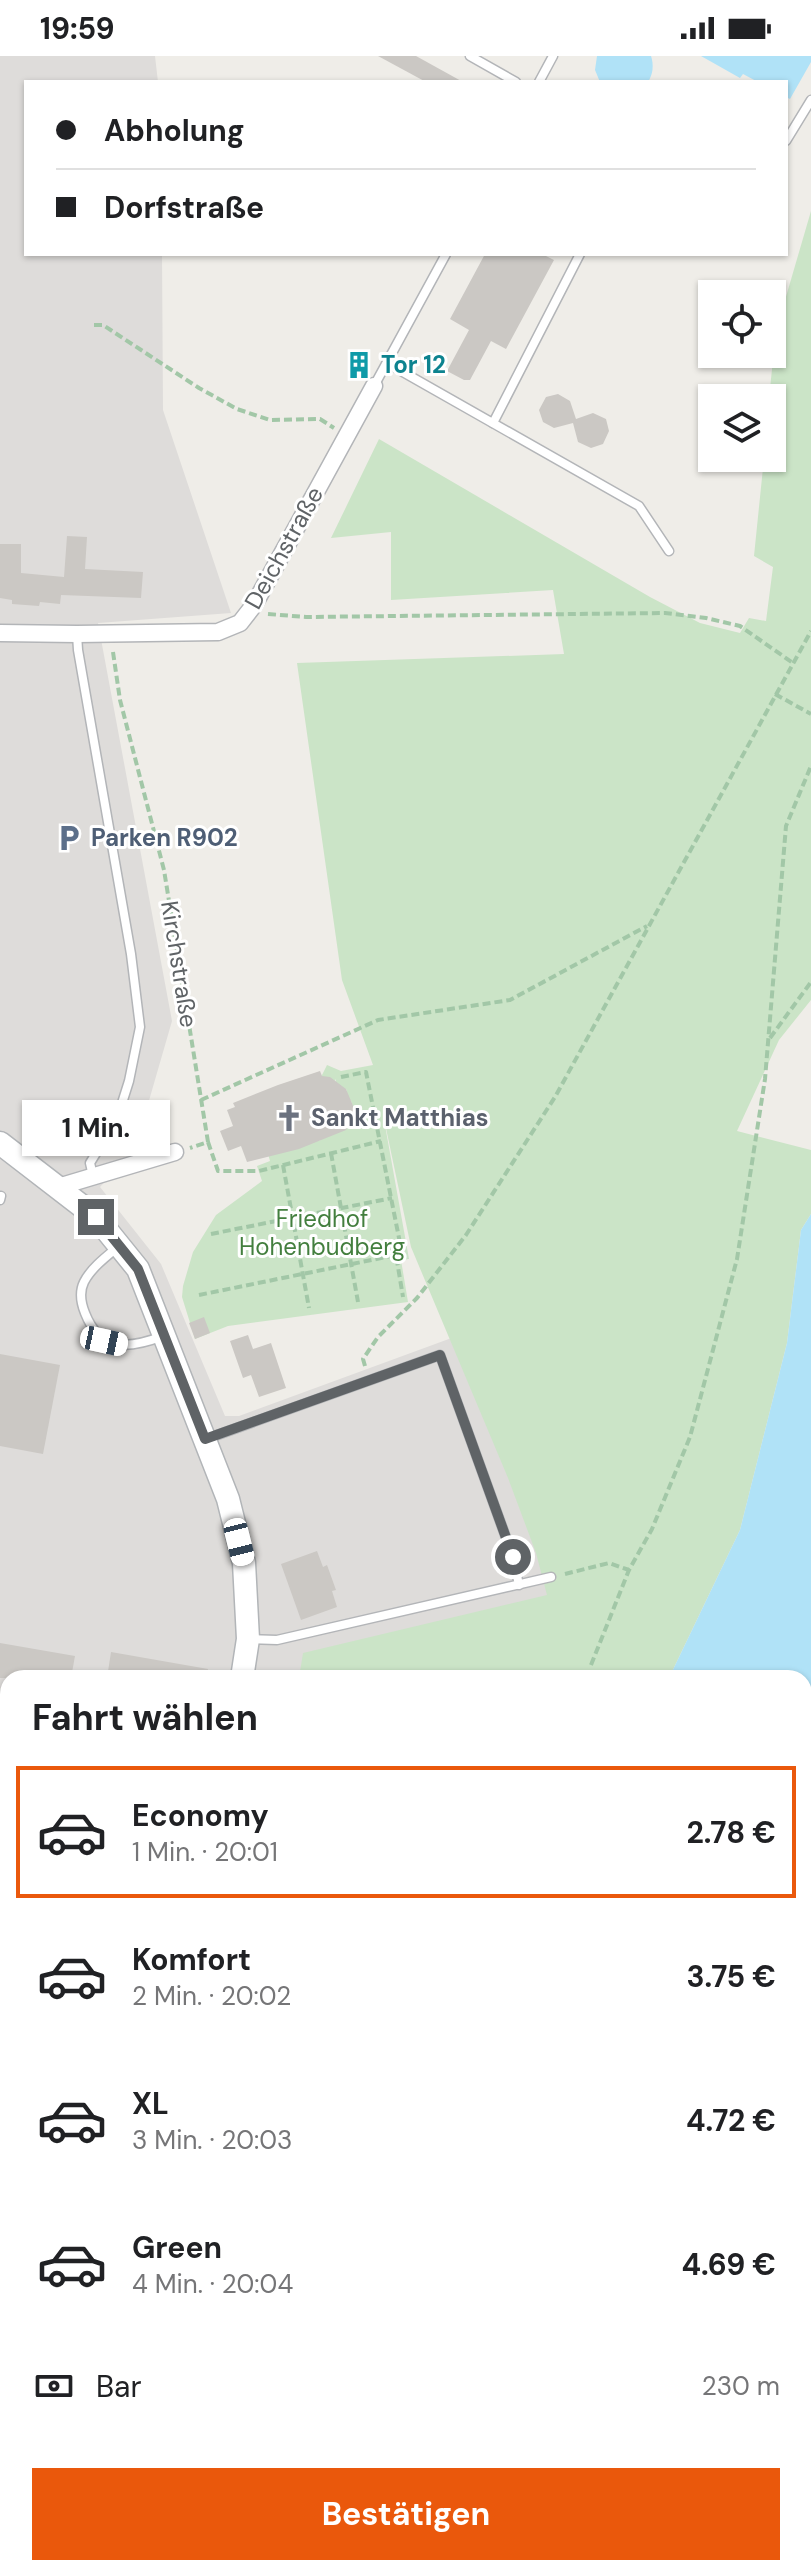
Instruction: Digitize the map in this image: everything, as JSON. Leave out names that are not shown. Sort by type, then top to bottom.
[{"type":"street","name":"Deichstraße","points":[[0,633],[218,632],[240,623],[254,605],[374,386]]},
{"type":"street","points":[[0,1143],[96,1217],[138,1269],[228,1499],[244,1563],[248,1639],[243,1670]]},
{"type":"street","points":[[58,1187],[175,1152]]},
{"type":"lane","points":[[470,56],[512,80]]},
{"type":"lane","points":[[540,80],[553,56]]},
{"type":"lane","points":[[788,138],[811,100]]},
{"type":"lane","points":[[374,386],[445,256]]},
{"type":"lane","points":[[493,423],[579,256]]},
{"type":"lane","points":[[387,363],[639,506],[669,551]]},
{"type":"lane","points":[[77,634],[131,954],[140,1027],[129,1081],[117,1119],[90,1163],[93,1176]]},
{"type":"lane","points":[[119,1245],[83,1284],[81,1301],[86,1316],[95,1334],[104,1341],[138,1346],[164,1335]]},
{"type":"lane","points":[[205,1439],[440,1355],[513,1557],[519,1585]]},
{"type":"lane","points":[[248,1639],[277,1640],[551,1577]]},
{"type":"path","points":[[94,325],[103,325],[237,409],[270,420],[320,419],[346,435]]},
{"type":"path","points":[[254,605],[270,616],[306,617],[665,613],[740,626],[793,663]]},
{"type":"path","points":[[368,1381],[363,1359],[378,1337],[417,1298],[466,1235],[555,1097],[811,631]]},
{"type":"path","name":"Kirchstraße","points":[[113,634],[120,700],[164,870],[208,1142]]},
{"type":"path","points":[[775,694],[811,714]]},
{"type":"path","points":[[591,1665],[629,1570],[652,1529],[690,1437],[737,1259],[765,1079],[786,826],[811,766]]},
{"type":"path","points":[[201,1100],[378,1020],[510,1000],[649,925]]},
{"type":"path","points":[[768,1042],[811,982]]},
{"type":"path","points":[[199,1295],[396,1255],[401,1248],[366,1072],[341,1077]]},
{"type":"path","points":[[175,1152],[208,1142],[218,1171],[259,1171],[381,1141]]},
{"type":"path","points":[[331,1153],[358,1302]]},
{"type":"path","points":[[283,1165],[309,1308]]},
{"type":"path","points":[[211,1234],[392,1198]]},
{"type":"path","points":[[396,1255],[403,1297]]},
{"type":"path","points":[[551,1577],[609,1563],[629,1570]]},
{"type":"shaded area","points":[[0,56],[155,56],[158,80],[24,80],[24,256],[162,256],[163,410],[231,613],[98,623],[172,1021],[135,1149],[100,1187],[161,1264],[225,1416],[239,1416],[457,1336],[586,1670],[0,1670]]},
{"type":"green space","name":"Friedhof Hohenbudberg","points":[[811,211],[811,1000],[779,1040],[737,1131],[811,1150],[811,1214],[801,1230],[787,1343],[740,1530],[673,1670],[300,1670],[303,1653],[547,1595],[536,1553],[508,1478],[411,1247],[383,1114],[409,1259],[401,1260],[408,1302],[228,1326],[195,1339],[182,1297],[193,1252],[216,1215],[262,1181],[257,1166],[270,1161],[268,1154],[321,1140],[322,1136],[349,1126],[350,1112],[354,1110],[351,1101],[344,1093],[347,1090],[335,1085],[336,1079],[333,1083],[321,1077],[327,1065],[341,1071],[373,1065],[342,980],[297,663],[564,654],[553,590],[391,600],[391,532],[331,538],[379,439],[650,597],[700,623],[740,633],[749,618],[766,621],[773,567],[754,556],[763,472],[786,472],[786,384],[770,384],[772,368],[786,368],[786,297]]},
{"type":"water","points":[[597,56],[651,56],[653,66],[649,80],[599,80],[595,70]]},
{"type":"water","points":[[701,56],[811,56],[811,62],[790,99],[788,80],[754,80],[743,74],[740,78]]},
{"type":"water","points":[[811,1214],[811,1670],[673,1670],[740,1530],[787,1343],[801,1230]]},
{"type":"building","points":[[378,56],[416,56],[459,80],[422,80]]},
{"type":"building","points":[[484,256],[546,256],[554,260],[506,349],[491,341],[470,380],[447,371],[469,330],[450,319]]},
{"type":"building","points":[[558,394],[570,401],[576,419],[593,413],[606,419],[609,431],[603,444],[591,448],[578,442],[573,423],[554,428],[543,422],[539,410],[546,397]]},
{"type":"building","points":[[67,536],[87,537],[85,569],[143,572],[141,598],[61,595],[60,604],[40,602],[39,606],[12,604],[12,600],[0,598],[0,544],[21,544],[21,573],[64,577]]},
{"type":"building","name":"Sankt Matthias","points":[[320,1071],[322,1076],[330,1077],[346,1089],[354,1108],[346,1130],[299,1149],[247,1162],[241,1146],[228,1151],[220,1131],[233,1126],[227,1110],[235,1107],[233,1103]]},
{"type":"building","points":[[204,1317],[210,1333],[195,1339],[189,1323]]},
{"type":"building","points":[[248,1335],[253,1349],[271,1343],[286,1388],[259,1397],[251,1375],[243,1378],[230,1341]]},
{"type":"building","points":[[0,1354],[60,1365],[43,1454],[0,1446]]},
{"type":"building","points":[[317,1551],[323,1567],[327,1565],[336,1590],[332,1591],[337,1607],[301,1620],[281,1564]]},
{"type":"building","points":[[0,1643],[75,1656],[72,1670],[0,1670]]},
{"type":"building","points":[[111,1652],[208,1669],[208,1670],[108,1670]]},
{"type":"place","name":"Tor 12","points":[[359,365]]},
{"type":"place","name":"Parken R902","points":[[69,838]]},
{"type":"place","name":"Sankt Matthias","points":[[289,1118]]},
{"type":"route","points":[[96,1217],[138,1269],[205,1439],[440,1355],[513,1557]]}]
